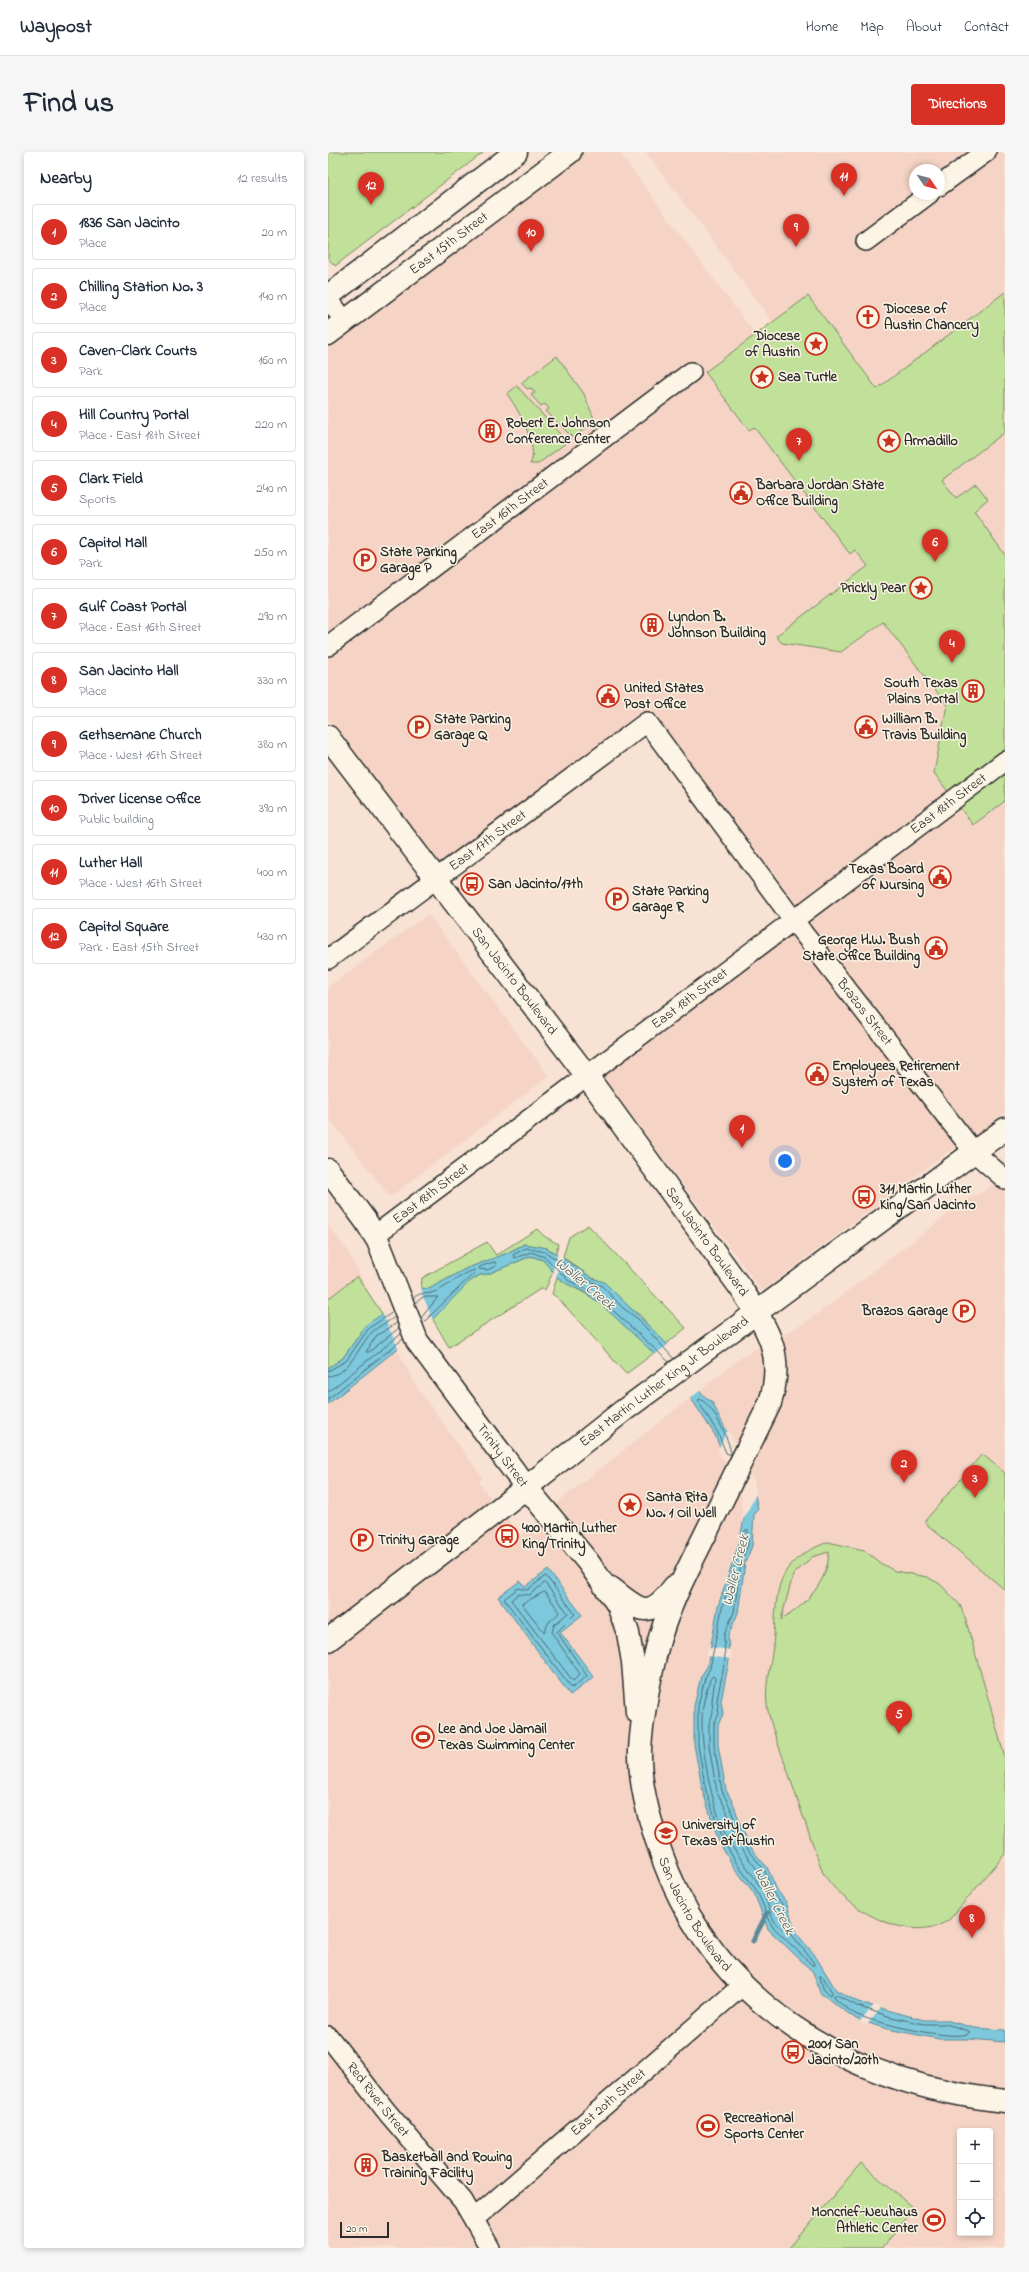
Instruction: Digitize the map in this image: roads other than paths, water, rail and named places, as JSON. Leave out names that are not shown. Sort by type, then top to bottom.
[{"type":"main road","points":[[328,296],[516,152]]},
{"type":"main road","name":"East 15th Street","points":[[328,334],[570,152]]},
{"type":"main road","name":"San Jacinto Boulevard","points":[[328,736],[438,878],[587,1076],[757,1314],[774,1348],[776,1382],[770,1403],[671,1606],[656,1654],[649,1688],[640,1751],[644,1789],[653,1832],[676,1893],[713,1951],[743,1985],[765,2006],[792,2028],[840,2056],[923,2086],[960,2094],[1005,2101]]},
{"type":"main road","name":"East Martin Luther King Jr Boulevard","points":[[328,1640],[623,1411],[757,1314],[1005,1129]]},
{"type":"main road","name":"Trinity Street","points":[[328,1170],[374,1236],[412,1331],[435,1365],[526,1487],[603,1582],[618,1606],[628,1633],[633,1662],[640,1751]]},
{"type":"main road","points":[[603,1582],[632,1604],[643,1610],[654,1608],[665,1599],[688,1571]]},
{"type":"street","points":[[945,182],[986,152]]},
{"type":"street","points":[[866,241],[921,200]]},
{"type":"street","points":[[328,299],[345,321]]},
{"type":"street","name":"East 16th Street","points":[[328,646],[691,372]]},
{"type":"street","name":"East 17th Street","points":[[328,959],[647,722]]},
{"type":"street","name":"Brazos Street","points":[[647,722],[793,919],[974,1152],[1005,1178]]},
{"type":"street","name":"East 18th Street","points":[[374,1236],[793,919],[1005,761]]},
{"type":"street","name":"East 20th Street","points":[[474,2219],[743,1985]]},
{"type":"street","name":"Red River Street","points":[[328,2036],[387,2112],[463,2201],[490,2248]]},
{"type":"water","name":"Waller Creek","points":[[525,1244],[547,1248],[592,1278],[604,1282],[661,1338],[677,1355],[703,1395],[712,1402],[752,1482],[758,1509],[754,1515],[752,1546],[745,1563],[738,1613],[728,1636],[729,1661],[721,1701],[723,1714],[718,1725],[718,1745],[726,1790],[734,1805],[742,1829],[753,1851],[767,1867],[777,1890],[786,1902],[796,1933],[814,1954],[836,1990],[858,2002],[924,2020],[946,2020],[974,2028],[1005,2030],[1005,2042],[969,2039],[939,2039],[887,2029],[856,2019],[820,1993],[813,1972],[768,1929],[754,1893],[733,1866],[719,1842],[703,1792],[694,1745],[694,1706],[701,1676],[707,1667],[718,1606],[740,1540],[745,1511],[743,1484],[723,1455],[715,1435],[692,1400],[662,1361],[602,1305],[586,1293],[567,1284],[557,1277],[543,1260],[531,1256],[488,1274],[480,1275],[469,1282],[426,1326],[328,1404],[328,1368],[343,1358],[366,1325],[421,1288],[429,1289],[465,1269],[505,1254]]},
{"type":"water","points":[[548,1570],[582,1615],[560,1632],[594,1677],[570,1695],[498,1597],[520,1581],[525,1587]]},
{"type":"waterway","name":"Waller Creek","points":[[753,1941],[767,1913]]},
{"type":"place","name":"Luther Hall","points":[[844,196]]},
{"type":"place","name":"Capitol Square","points":[[371,205]]},
{"type":"place","name":"Gethsemane Church","points":[[796,247]]},
{"type":"place","name":"Driver License Office","points":[[531,252]]},
{"type":"place","name":"Diocese of Austin Chancery","points":[[868,317]]},
{"type":"place","name":"Diocese of Austin","points":[[816,344]]},
{"type":"place","name":"Sea Turtle","points":[[762,377]]},
{"type":"place","name":"Robert E. Johnson Conference Center","points":[[490,431]]},
{"type":"place","name":"Armadillo","points":[[889,441]]},
{"type":"place","name":"Gulf Coast Portal","points":[[799,461]]},
{"type":"place","name":"Barbara Jordan State Office Building","points":[[741,493]]},
{"type":"place","name":"State Parking Garage P","points":[[365,560]]},
{"type":"place","name":"Capitol Mall","points":[[935,562]]},
{"type":"place","name":"Prickly Pear","points":[[921,588]]},
{"type":"place","name":"Lyndon B. Johnson Building","points":[[652,625]]},
{"type":"place","name":"Hill Country Portal","points":[[952,663]]},
{"type":"place","name":"South Texas Plains Portal","points":[[973,691]]},
{"type":"place","name":"United States Post Office","points":[[608,696]]},
{"type":"place","name":"State Parking Garage Q","points":[[419,727]]},
{"type":"place","name":"William B. Travis Building","points":[[866,727]]},
{"type":"place","name":"Texas Board of Nursing","points":[[940,877]]},
{"type":"place","name":"San Jacinto/17th","points":[[472,884]]},
{"type":"place","name":"State Parking Garage R","points":[[617,899]]},
{"type":"place","name":"George H.W. Bush State Office Building","points":[[936,948]]},
{"type":"place","name":"Employees Retirement System of Texas","points":[[817,1074]]},
{"type":"place","name":"1836 San Jacinto","points":[[742,1148]]},
{"type":"place","name":"311 Martin Luther King/San Jacinto","points":[[864,1197]]},
{"type":"place","name":"Brazos Garage","points":[[964,1311]]},
{"type":"place","name":"Chilling Station No. 3","points":[[904,1483]]},
{"type":"place","name":"Caven-Clark Courts","points":[[975,1498]]},
{"type":"place","name":"Santa Rita No. 1 Oil Well","points":[[630,1505]]},
{"type":"place","name":"400 Martin Luther King/Trinity","points":[[507,1536]]},
{"type":"place","name":"Trinity Garage","points":[[362,1540]]},
{"type":"place","name":"Clark Field","points":[[899,1734]]},
{"type":"place","name":"Lee and Joe Jamail Texas Swimming Center","points":[[423,1737]]},
{"type":"place","name":"University of Texas at Austin","points":[[666,1833]]},
{"type":"place","name":"San Jacinto Hall","points":[[972,1938]]},
{"type":"place","name":"2001 San Jacinto/20th","points":[[793,2052]]},
{"type":"place","name":"Recreational Sports Center","points":[[708,2126]]},
{"type":"place","name":"Basketball and Rowing Training Facility","points":[[366,2165]]},
{"type":"place","name":"Moncrief-Neuhaus Athletic Center","points":[[934,2220]]}]
